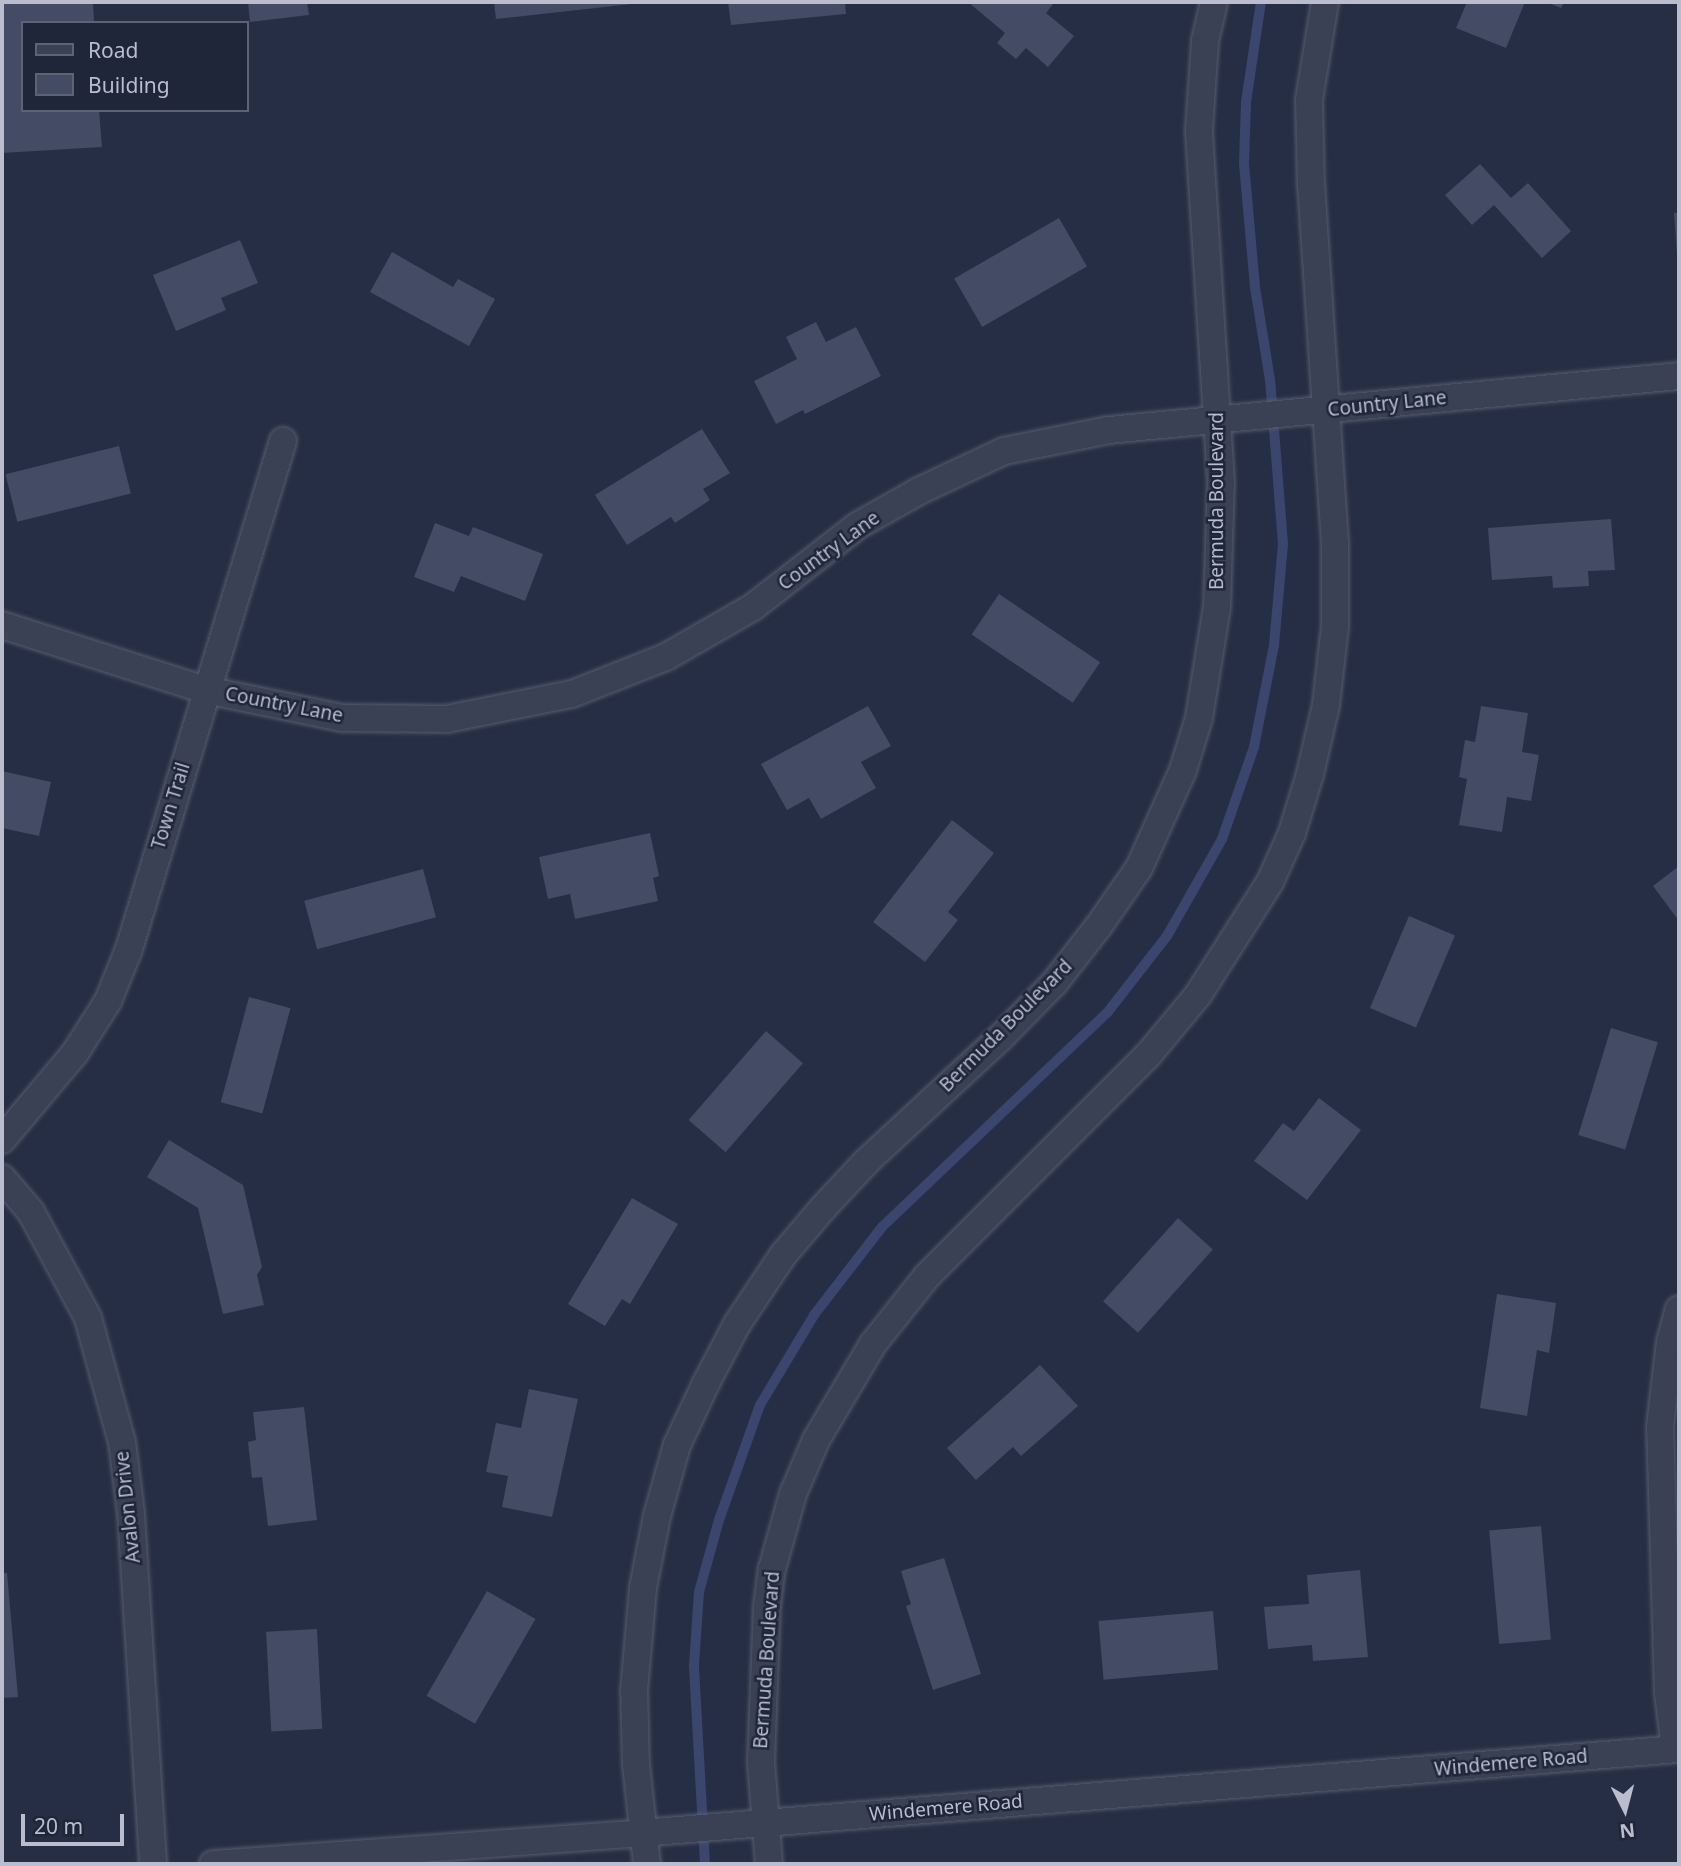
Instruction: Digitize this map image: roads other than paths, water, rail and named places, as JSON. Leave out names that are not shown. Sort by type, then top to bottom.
[{"type":"street","name":"Bermuda Boulevard","points":[[648,1864],[642,1833],[636,1765],[635,1691],[642,1588],[657,1516],[677,1445],[737,1324],[783,1255],[866,1162],[1001,1037],[1055,982],[1139,868],[1183,770],[1199,718],[1217,607],[1221,482],[1199,130],[1205,41],[1214,2]]},
{"type":"street","name":"Bermuda Boulevard","points":[[769,1864],[768,1822],[761,1762],[761,1690],[768,1594],[772,1569],[793,1494],[816,1440],[873,1344],[927,1276],[1149,1054],[1198,995],[1270,882],[1292,833],[1310,774],[1326,705],[1335,626],[1335,544],[1311,186],[1309,100],[1325,2]]},
{"type":"street","name":"Country Lane","points":[[2,625],[206,690],[343,718],[447,719],[572,694],[666,657],[709,635],[753,607],[857,526],[1004,451],[1066,437],[1218,419],[1679,376]]},
{"type":"street","name":"Town Trail","points":[[2,1140],[75,1053],[108,1001],[129,949],[283,441]]},
{"type":"street","name":"Avalon Drive","points":[[2,1178],[31,1212],[88,1318],[122,1442],[131,1513],[153,1864]]},
{"type":"street","points":[[1677,1749],[1668,1693],[1660,1427],[1670,1342],[1679,1309]]},
{"type":"street","name":"Windemere Road","points":[[212,1864],[685,1830],[1677,1749]]},
{"type":"waterway","points":[[705,1864],[694,1665],[699,1592],[719,1520],[760,1405],[814,1315],[882,1227],[1107,1013],[1167,936],[1222,839],[1254,747],[1274,645],[1283,544],[1270,380],[1255,287],[1244,163],[1246,102],[1261,2]]}]
